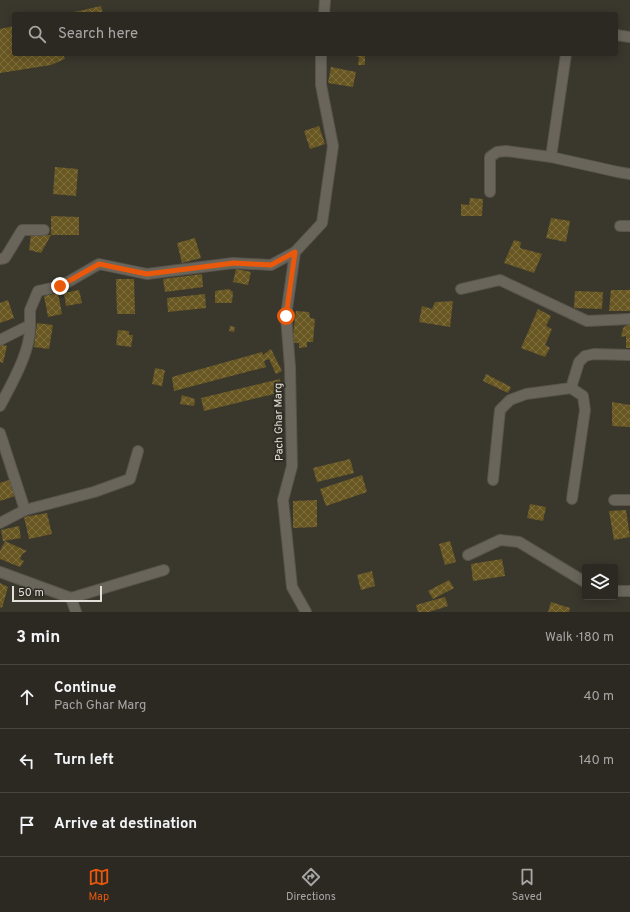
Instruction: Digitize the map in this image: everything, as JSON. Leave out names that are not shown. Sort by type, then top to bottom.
[{"type":"street","points":[[324,12],[325,0]]},
{"type":"street","points":[[618,35],[630,38]]},
{"type":"street","points":[[0,406],[18,371],[31,335],[30,310],[38,291],[60,286],[99,264],[147,274],[234,263],[271,265],[295,252],[322,223],[333,146],[321,85],[321,56]]},
{"type":"street","points":[[551,156],[566,56]]},
{"type":"street","points":[[490,192],[490,157],[497,152],[506,151],[551,156],[630,174]]},
{"type":"street","points":[[0,259],[5,258],[22,230],[44,230]]},
{"type":"street","name":"Pach Ghar Marg","points":[[295,252],[286,316],[290,367],[292,466],[283,500],[292,587],[306,612]]},
{"type":"street","points":[[461,289],[500,280],[587,321],[630,319]]},
{"type":"street","points":[[0,340],[30,325]]},
{"type":"street","points":[[571,388],[579,362],[585,356],[594,354],[630,355]]},
{"type":"street","points":[[493,480],[500,410],[510,400],[526,394],[571,388],[583,396],[585,410],[572,499]]},
{"type":"street","points":[[0,433],[25,510]]},
{"type":"street","points":[[0,522],[25,510],[94,492],[130,479],[138,451]]},
{"type":"street","points":[[614,500],[630,500]]},
{"type":"street","points":[[468,555],[500,540],[519,542],[582,580]]},
{"type":"street","points":[[0,572],[71,598],[164,570]]},
{"type":"street","points":[[618,591],[630,591]]},
{"type":"street","points":[[71,598],[76,612]]},
{"type":"building","points":[[101,6],[102,12],[74,12]]},
{"type":"building","points":[[12,26],[12,56],[64,56],[65,59],[51,65],[0,73],[0,29]]},
{"type":"building","points":[[355,56],[365,56],[365,65],[358,65],[359,57]]},
{"type":"building","points":[[331,67],[356,72],[353,87],[328,83]]},
{"type":"building","points":[[319,126],[325,144],[310,149],[304,131]]},
{"type":"building","points":[[55,167],[78,169],[76,196],[53,194]]},
{"type":"building","points":[[470,198],[483,199],[482,216],[461,216],[461,204],[469,205]]},
{"type":"building","points":[[51,216],[79,217],[79,235],[51,235]]},
{"type":"building","points":[[551,218],[570,221],[566,242],[546,238]]},
{"type":"building","points":[[31,235],[51,235],[41,253],[29,250]]},
{"type":"building","points":[[195,238],[201,258],[182,263],[177,243]]},
{"type":"building","points":[[514,240],[521,242],[520,248],[542,254],[534,273],[504,263]]},
{"type":"building","points":[[236,269],[251,272],[248,285],[233,282]]},
{"type":"building","points":[[202,274],[203,287],[165,292],[163,279]]},
{"type":"building","points":[[116,279],[134,279],[135,314],[117,314]]},
{"type":"building","points":[[229,289],[233,292],[232,303],[215,303],[215,291]]},
{"type":"building","points":[[79,290],[82,303],[66,306],[64,293]]},
{"type":"building","points":[[611,290],[630,290],[630,311],[609,311]]},
{"type":"building","points":[[575,291],[603,292],[602,309],[574,308]]},
{"type":"building","points":[[58,293],[62,314],[48,317],[44,296]]},
{"type":"building","points":[[205,294],[206,308],[168,312],[167,298]]},
{"type":"building","points":[[8,300],[14,318],[0,323],[0,303]]},
{"type":"building","points":[[453,301],[450,327],[419,322],[422,306],[432,309],[435,302]]},
{"type":"building","points":[[538,309],[551,316],[546,326],[552,329],[545,345],[550,348],[545,357],[521,348]]},
{"type":"building","points":[[296,311],[309,312],[310,318],[315,319],[313,342],[307,342],[307,347],[299,348],[299,343],[292,343]]},
{"type":"building","points":[[37,323],[53,325],[49,349],[34,347]]},
{"type":"building","points":[[630,323],[630,348],[626,348],[626,336],[621,337],[623,328]]},
{"type":"building","points":[[230,326],[235,327],[234,332],[229,331]]},
{"type":"building","points":[[118,330],[129,331],[129,335],[133,335],[131,347],[116,345]]},
{"type":"building","points":[[0,344],[7,346],[3,363],[0,362]]},
{"type":"building","points":[[271,349],[282,371],[276,374],[269,359],[264,361],[266,367],[174,391],[172,377],[262,352],[263,355]]},
{"type":"building","points":[[155,368],[165,370],[162,386],[152,384]]},
{"type":"building","points":[[486,374],[511,387],[508,393],[483,381]]},
{"type":"building","points":[[280,379],[281,384],[278,385],[279,389],[273,391],[274,394],[204,411],[201,398]]},
{"type":"building","points":[[182,395],[195,399],[194,406],[180,404]]},
{"type":"building","points":[[612,402],[630,405],[630,427],[612,426]]},
{"type":"building","points":[[350,459],[354,473],[317,482],[313,468]]},
{"type":"building","points":[[362,475],[367,492],[326,506],[320,489]]},
{"type":"building","points":[[12,479],[18,495],[0,501],[0,483]]},
{"type":"building","points":[[317,500],[317,527],[293,528],[293,501]]},
{"type":"building","points":[[530,504],[546,507],[543,521],[527,518]]},
{"type":"building","points":[[626,510],[630,537],[614,540],[609,511]]},
{"type":"building","points":[[47,513],[52,534],[29,539],[24,517]]},
{"type":"building","points":[[19,526],[21,538],[3,541],[1,530]]},
{"type":"building","points":[[5,541],[27,551],[22,554],[20,559],[24,561],[20,567],[0,559],[0,551]]},
{"type":"building","points":[[450,541],[456,562],[445,565],[439,544]]},
{"type":"building","points":[[502,559],[505,576],[473,581],[471,564]]},
{"type":"building","points":[[372,571],[375,586],[361,590],[357,575]]},
{"type":"building","points":[[449,580],[454,588],[433,599],[428,591]]},
{"type":"building","points":[[0,583],[8,587],[2,608],[0,607]]},
{"type":"building","points":[[445,597],[448,606],[429,612],[418,612],[416,605]]},
{"type":"building","points":[[551,602],[570,608],[569,612],[548,612]]},
{"type":"route","points":[[60,286],[99,264],[147,274],[234,263],[271,265],[295,252],[286,316]]}]
